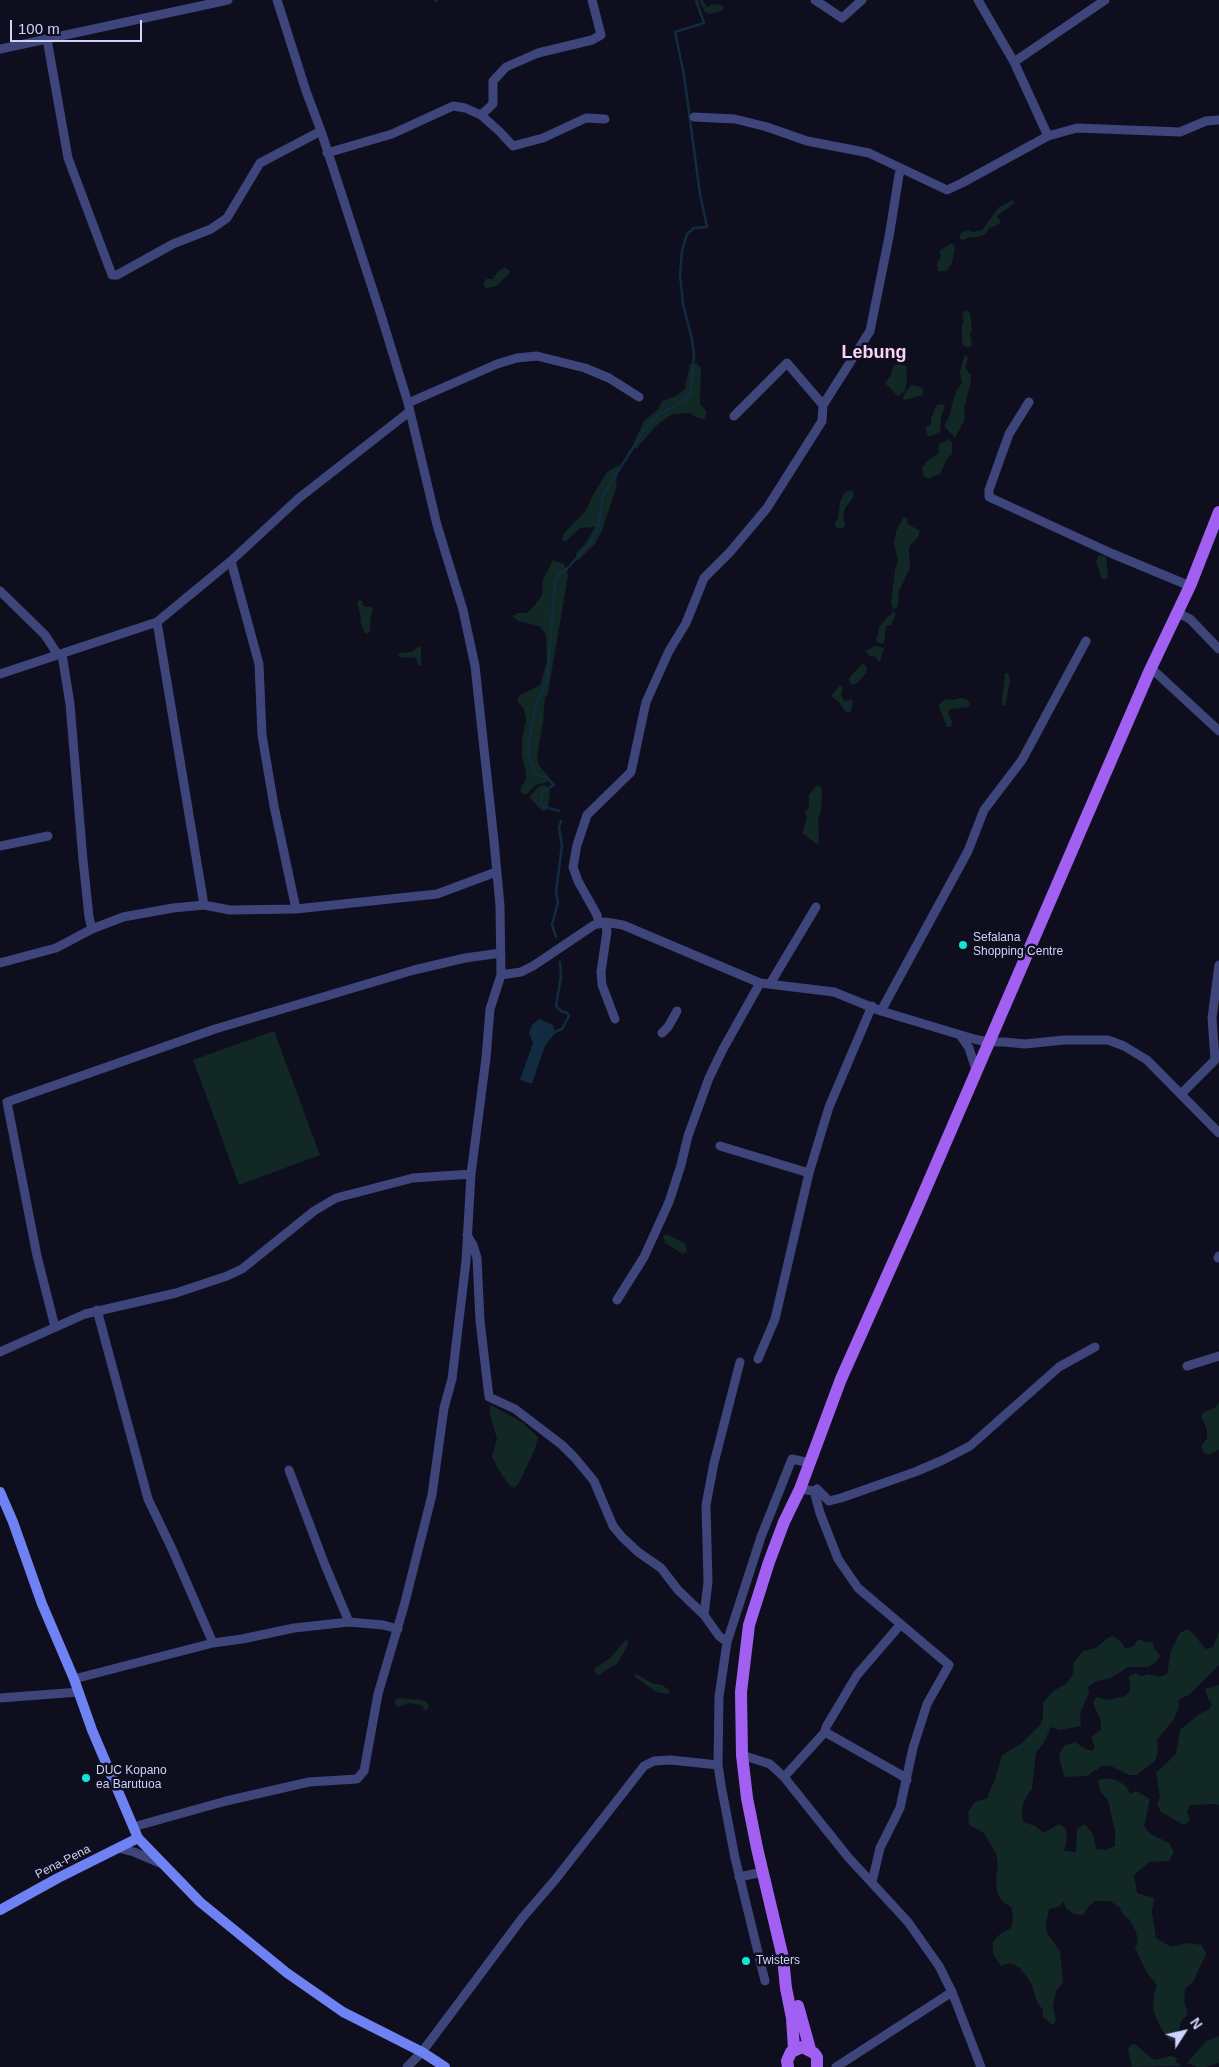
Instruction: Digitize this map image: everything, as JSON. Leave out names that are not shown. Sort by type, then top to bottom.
[{"type":"main road","points":[[817,2067],[817,2057],[810,2049],[799,2015],[793,1985],[783,1958],[747,1798],[742,1755],[741,1692],[749,1625],[769,1562],[784,1522],[800,1489],[841,1379],[1151,668],[1190,586],[1219,512]]},
{"type":"main road","points":[[0,1492],[13,1522],[42,1604],[74,1679],[92,1730],[138,1838],[200,1902],[288,1973],[343,2012],[422,2052],[445,2067]]},
{"type":"main road","name":"Pena-Pena","points":[[0,1910],[38,1888],[138,1838]]},
{"type":"main road","points":[[783,1958],[792,2018],[794,2049]]},
{"type":"main road","points":[[784,2065],[794,2049],[802,2047],[810,2049]]},
{"type":"street","points":[[0,49],[228,0]]},
{"type":"street","points":[[133,1827],[226,1801],[309,1782],[357,1779],[364,1771],[378,1694],[398,1629],[432,1496],[444,1408],[452,1379],[466,1261],[471,1174],[486,1058],[490,1009],[501,975],[502,953],[496,872],[475,666],[463,610],[436,519],[409,408],[364,260],[277,0]]},
{"type":"street","points":[[480,115],[493,104],[493,81],[506,66],[545,51],[592,40],[602,35],[592,0]]},
{"type":"street","points":[[815,0],[842,18],[862,0]]},
{"type":"street","points":[[978,0],[1014,62],[1048,136]]},
{"type":"street","points":[[1014,62],[1105,0]]},
{"type":"street","points":[[47,39],[68,158],[112,275],[117,275],[173,244],[211,229],[227,218],[260,163],[321,131]]},
{"type":"street","points":[[327,153],[392,134],[452,106],[465,108],[480,115],[499,131],[512,146],[543,138],[586,118],[604,119]]},
{"type":"street","points":[[694,117],[735,119],[767,127],[807,141],[869,153],[947,190],[1048,136],[1077,128],[1180,132],[1206,121],[1219,120]]},
{"type":"street","points":[[615,1019],[602,985],[601,972],[607,932],[578,881],[574,867],[577,845],[587,815],[631,772],[639,744],[646,702],[669,652],[686,623],[704,578],[730,552],[767,508],[822,421],[824,405],[870,331],[898,175],[901,169]]},
{"type":"street","points":[[0,674],[157,622],[231,561],[299,498],[409,408],[497,364],[517,358],[537,356],[585,368],[609,378],[639,397]]},
{"type":"street","points":[[734,416],[787,363],[824,405]]},
{"type":"street","points":[[1029,402],[1009,434],[989,490],[989,497],[1113,554],[1190,586]]},
{"type":"street","points":[[231,561],[259,664],[262,735],[274,806],[296,909]]},
{"type":"street","points":[[0,591],[45,636],[60,655],[70,704],[83,860],[92,929]]},
{"type":"street","points":[[1178,613],[1190,619],[1219,649]]},
{"type":"street","points":[[157,622],[204,905]]},
{"type":"street","points":[[881,1011],[968,851],[984,810],[1022,760],[1086,641]]},
{"type":"street","points":[[1151,668],[1219,731]]},
{"type":"street","points":[[0,846],[48,836]]},
{"type":"street","points":[[0,963],[56,948],[92,929],[123,917],[173,908],[204,905],[230,910],[296,909],[437,894],[496,872]]},
{"type":"street","points":[[770,984],[816,907]]},
{"type":"street","points":[[501,975],[521,972],[527,969],[582,932],[602,923],[623,925],[760,983],[834,992],[881,1011],[988,1042],[1025,1044],[1064,1040],[1108,1040],[1124,1046],[1147,1060],[1219,1133]]},
{"type":"street","points":[[55,1327],[36,1256],[7,1102],[215,1029],[414,970],[465,958],[502,953]]},
{"type":"street","points":[[1181,1094],[1214,1060],[1212,1018],[1219,966]]},
{"type":"street","points":[[617,1300],[644,1258],[668,1202],[681,1165],[688,1136],[709,1078],[760,983]]},
{"type":"street","points":[[758,1359],[775,1319],[809,1173],[829,1107],[872,1006]]},
{"type":"street","points":[[662,1033],[668,1027],[677,1011]]},
{"type":"street","points":[[960,1035],[969,1048],[976,1070]]},
{"type":"street","points":[[720,1146],[809,1173]]},
{"type":"street","points":[[0,1352],[97,1310],[176,1292],[227,1276],[242,1269],[314,1211],[336,1198],[413,1178],[471,1174]]},
{"type":"street","points":[[467,1235],[473,1245],[477,1258],[480,1321],[489,1397],[515,1409],[562,1445],[575,1458],[594,1482],[613,1526],[622,1537],[638,1552],[661,1568],[678,1590],[704,1615],[719,1636],[727,1642]]},
{"type":"street","points":[[97,1310],[148,1499],[213,1643]]},
{"type":"street","points":[[800,1489],[814,1491],[817,1489],[829,1501],[915,1472],[943,1460],[970,1446],[1059,1367],[1095,1347]]},
{"type":"street","points":[[1187,1366],[1219,1356]]},
{"type":"street","points":[[704,1615],[708,1582],[706,1505],[714,1463],[740,1362]]},
{"type":"street","points":[[765,1981],[739,1877],[718,1766],[719,1697],[727,1642],[761,1537],[792,1459],[810,1463]]},
{"type":"street","points":[[289,1470],[324,1565],[349,1622]]},
{"type":"street","points":[[814,1491],[820,1513],[838,1559],[858,1588],[949,1665],[927,1704],[913,1748],[900,1808],[880,1848],[872,1882]]},
{"type":"street","points":[[74,1679],[213,1643],[294,1628],[349,1622],[383,1625],[398,1629]]},
{"type":"street","points":[[784,1777],[825,1732],[826,1727],[857,1675],[902,1624]]},
{"type":"street","points":[[0,1698],[79,1692]]},
{"type":"street","points":[[825,1732],[907,1780]]},
{"type":"street","points":[[742,1755],[770,1764],[784,1777],[848,1857],[908,1922],[939,1966],[952,1992],[981,2067]]},
{"type":"street","points":[[406,2067],[422,2052],[523,1917],[571,1861],[644,1766],[654,1761],[671,1760],[718,1766]]},
{"type":"street","points":[[118,1848],[161,1863]]},
{"type":"street","points":[[739,1877],[763,1872]]},
{"type":"street","points":[[836,2067],[952,1992]]},
{"type":"green space","points":[[699,0],[703,0],[707,7],[712,4],[724,7],[722,11],[710,14],[705,12]]},
{"type":"green space","points":[[1013,200],[1015,203],[997,216],[1001,222],[999,224],[977,237],[970,237],[964,240],[959,239],[961,233],[967,230],[973,232],[982,230],[999,207]]},
{"type":"green space","points":[[952,243],[955,247],[952,263],[946,271],[938,271],[937,264],[941,256],[939,251]]},
{"type":"green space","points":[[505,268],[510,273],[496,286],[485,287],[483,284],[486,279],[493,279],[498,271]]},
{"type":"green space","points":[[966,310],[970,313],[972,330],[970,334],[972,346],[968,348],[963,345],[962,340],[962,323],[964,322],[962,314]]},
{"type":"green space","points":[[965,354],[968,358],[965,368],[971,375],[971,381],[964,409],[965,419],[955,438],[944,426],[949,417],[956,391],[962,383],[960,372]]},
{"type":"green space","points":[[696,363],[701,368],[700,404],[706,411],[705,418],[698,418],[690,413],[672,414],[657,425],[635,448],[634,442],[644,421],[658,409],[662,401],[676,396],[685,389],[690,364]]},
{"type":"green space","points":[[894,365],[906,366],[907,381],[905,391],[898,396],[885,383],[890,377]]},
{"type":"green space","points":[[911,385],[923,389],[923,395],[905,400],[903,398],[904,395]]},
{"type":"green space","points":[[941,404],[945,406],[941,417],[940,432],[929,437],[926,427],[931,424],[936,406]]},
{"type":"green space","points":[[949,439],[952,443],[952,454],[947,459],[940,474],[928,479],[924,476],[922,469],[927,461],[939,453],[939,444]]},
{"type":"green space","points":[[618,465],[620,469],[617,475],[616,488],[602,531],[595,544],[579,560],[576,559],[576,553],[585,544],[595,527],[580,528],[565,542],[562,539],[564,533],[586,511],[607,472]]},
{"type":"green space","points":[[852,490],[854,493],[853,498],[845,508],[843,515],[845,524],[843,528],[837,528],[834,524],[838,519],[840,502],[845,492]]},
{"type":"green space","points":[[903,518],[907,518],[908,524],[920,531],[918,537],[910,545],[910,568],[899,591],[898,607],[893,609],[891,604],[898,560],[894,544],[896,531]]},
{"type":"green space","points":[[1099,555],[1106,556],[1108,577],[1104,580],[1101,577],[1096,561]]},
{"type":"green space","points":[[553,560],[564,564],[568,575],[548,693],[545,697],[537,757],[539,765],[549,777],[547,782],[536,785],[526,795],[520,790],[526,779],[522,757],[522,738],[526,720],[524,709],[517,701],[520,695],[541,683],[547,660],[546,634],[539,626],[518,621],[512,616],[518,613],[527,613],[535,605],[542,595],[543,580]]},
{"type":"green space","points":[[359,600],[362,601],[364,607],[371,607],[374,610],[371,614],[370,631],[368,634],[365,633],[360,621],[357,603]]},
{"type":"green space","points":[[893,611],[895,612],[895,617],[891,625],[886,626],[884,643],[878,643],[876,639],[879,632],[878,629]]},
{"type":"green space","points":[[419,646],[421,648],[421,665],[418,665],[416,658],[399,657],[398,655],[400,653],[412,652]]},
{"type":"green space","points":[[876,646],[884,648],[880,662],[865,651]]},
{"type":"green space","points":[[864,664],[867,669],[866,673],[857,683],[852,685],[849,681],[850,677]]},
{"type":"green space","points":[[1008,673],[1010,681],[1005,706],[1002,705],[1002,699],[1005,674]]},
{"type":"green space","points":[[840,685],[843,688],[841,694],[844,701],[852,700],[853,705],[850,712],[846,712],[838,701],[831,696]]},
{"type":"green space","points":[[946,699],[967,699],[970,703],[969,707],[952,709],[948,712],[952,722],[951,727],[947,727],[938,705]]},
{"type":"green space","points":[[546,785],[550,791],[548,808],[544,811],[529,797],[539,786]]},
{"type":"green space","points":[[816,786],[821,787],[822,791],[821,812],[818,817],[819,842],[817,844],[802,833],[807,819],[805,812],[809,808],[809,795]]},
{"type":"green space","points":[[274,1031],[320,1155],[239,1185],[193,1060]]},
{"type":"green space","points":[[666,1234],[685,1243],[687,1252],[683,1254],[665,1243],[663,1236]]},
{"type":"green space","points":[[1219,1402],[1219,1450],[1208,1455],[1204,1453],[1201,1446],[1207,1439],[1207,1430],[1201,1416],[1204,1412],[1215,1408]]},
{"type":"green space","points":[[491,1405],[523,1423],[538,1437],[535,1449],[519,1483],[514,1488],[509,1485],[498,1469],[492,1456],[497,1439],[489,1411]]},
{"type":"green space","points":[[1187,1629],[1194,1634],[1205,1649],[1213,1647],[1219,1632],[1219,1665],[1190,1694],[1178,1700],[1179,1707],[1174,1719],[1157,1740],[1158,1752],[1155,1761],[1137,1775],[1129,1775],[1111,1766],[1102,1766],[1087,1776],[1065,1777],[1059,1754],[1065,1745],[1076,1742],[1083,1748],[1092,1751],[1095,1747],[1091,1737],[1101,1730],[1101,1721],[1093,1703],[1096,1697],[1107,1700],[1125,1696],[1130,1690],[1129,1676],[1135,1673],[1141,1676],[1148,1674],[1160,1677],[1167,1674],[1171,1651],[1180,1633]]},
{"type":"green space","points":[[1113,1636],[1125,1648],[1133,1647],[1138,1639],[1153,1642],[1154,1648],[1160,1656],[1154,1664],[1148,1667],[1128,1667],[1111,1678],[1097,1681],[1088,1687],[1089,1693],[1080,1713],[1081,1726],[1060,1730],[1051,1727],[1036,1753],[1032,1789],[1026,1797],[1022,1808],[1023,1822],[1035,1826],[1044,1833],[1059,1824],[1066,1829],[1067,1839],[1064,1851],[1076,1852],[1077,1829],[1085,1824],[1093,1834],[1096,1849],[1105,1850],[1115,1846],[1115,1831],[1108,1800],[1100,1791],[1098,1780],[1107,1778],[1116,1780],[1126,1786],[1130,1794],[1136,1791],[1150,1799],[1144,1826],[1149,1833],[1169,1843],[1174,1852],[1169,1861],[1149,1862],[1134,1875],[1137,1893],[1154,1898],[1152,1912],[1156,1938],[1171,1947],[1187,1943],[1202,1945],[1206,1954],[1193,1982],[1185,1989],[1184,2002],[1188,2014],[1181,2021],[1177,2041],[1170,2041],[1155,2015],[1153,2008],[1157,1985],[1147,1973],[1135,1948],[1138,1942],[1136,1932],[1130,1920],[1123,1915],[1120,1908],[1110,1901],[1096,1901],[1089,1906],[1083,1915],[1074,1914],[1066,1908],[1063,1901],[1059,1907],[1049,1909],[1046,1924],[1047,1933],[1060,1951],[1063,1983],[1056,1991],[1053,2006],[1056,2020],[1053,2025],[1043,2017],[1043,2010],[1037,2002],[1031,1983],[1020,1968],[1010,1963],[1001,1966],[993,1954],[993,1942],[1000,1934],[1011,1928],[1013,1918],[1011,1907],[1003,1902],[997,1892],[996,1877],[998,1866],[996,1853],[983,1832],[969,1825],[968,1812],[975,1802],[987,1798],[1002,1755],[1022,1743],[1040,1725],[1043,1718],[1043,1703],[1053,1691],[1066,1684],[1073,1674],[1074,1662],[1083,1651],[1096,1648],[1106,1639]]},
{"type":"green space","points":[[627,1638],[628,1645],[617,1664],[598,1675],[594,1671],[595,1668],[610,1658]]},
{"type":"green space","points":[[636,1674],[654,1684],[662,1685],[669,1690],[669,1694],[656,1692],[634,1676]]},
{"type":"green space","points":[[1219,1685],[1219,1805],[1190,1805],[1187,1812],[1190,1820],[1184,1825],[1161,1812],[1157,1804],[1160,1796],[1156,1773],[1176,1754],[1180,1730],[1198,1715],[1209,1709],[1212,1704],[1208,1699],[1205,1689]]},
{"type":"green space","points":[[399,1698],[422,1700],[427,1702],[429,1707],[425,1711],[422,1705],[409,1703],[398,1707],[395,1704],[395,1700]]},
{"type":"green space","points":[[1219,2036],[1219,2063],[1206,2067],[1197,2067],[1187,2063],[1206,2041]]},
{"type":"green space","points":[[1135,2044],[1154,2060],[1171,2056],[1177,2058],[1176,2062],[1182,2066],[1132,2067],[1128,2050],[1130,2045]]},
{"type":"water","points":[[539,1019],[553,1025],[555,1033],[545,1046],[532,1083],[529,1083],[520,1080],[533,1043],[529,1033],[532,1025]]},
{"type":"waterway","points":[[559,811],[542,806],[543,791],[554,785],[548,779],[536,774],[527,753],[535,708],[547,680],[555,582],[559,573],[566,570],[591,542],[599,525],[603,495],[643,432],[658,415],[685,400],[691,392],[694,355],[683,304],[680,274],[682,251],[687,234],[694,228],[707,227],[700,194],[684,75],[675,32],[704,23],[696,0]]},
{"type":"waterway","points":[[556,937],[552,925],[558,902],[556,892],[562,845],[559,828],[561,821]]},
{"type":"waterway","points":[[552,1033],[562,1029],[569,1016],[556,1006],[561,976],[560,962]]},
{"type":"place","name":"Sefalana Shopping Centre","points":[[963,945]]},
{"type":"place","name":"DUC Kopano ea Barutuoa","points":[[86,1778]]},
{"type":"place","name":"Twisters","points":[[746,1961]]},
{"type":"district","name":"Lebung","points":[[874,353]]}]
